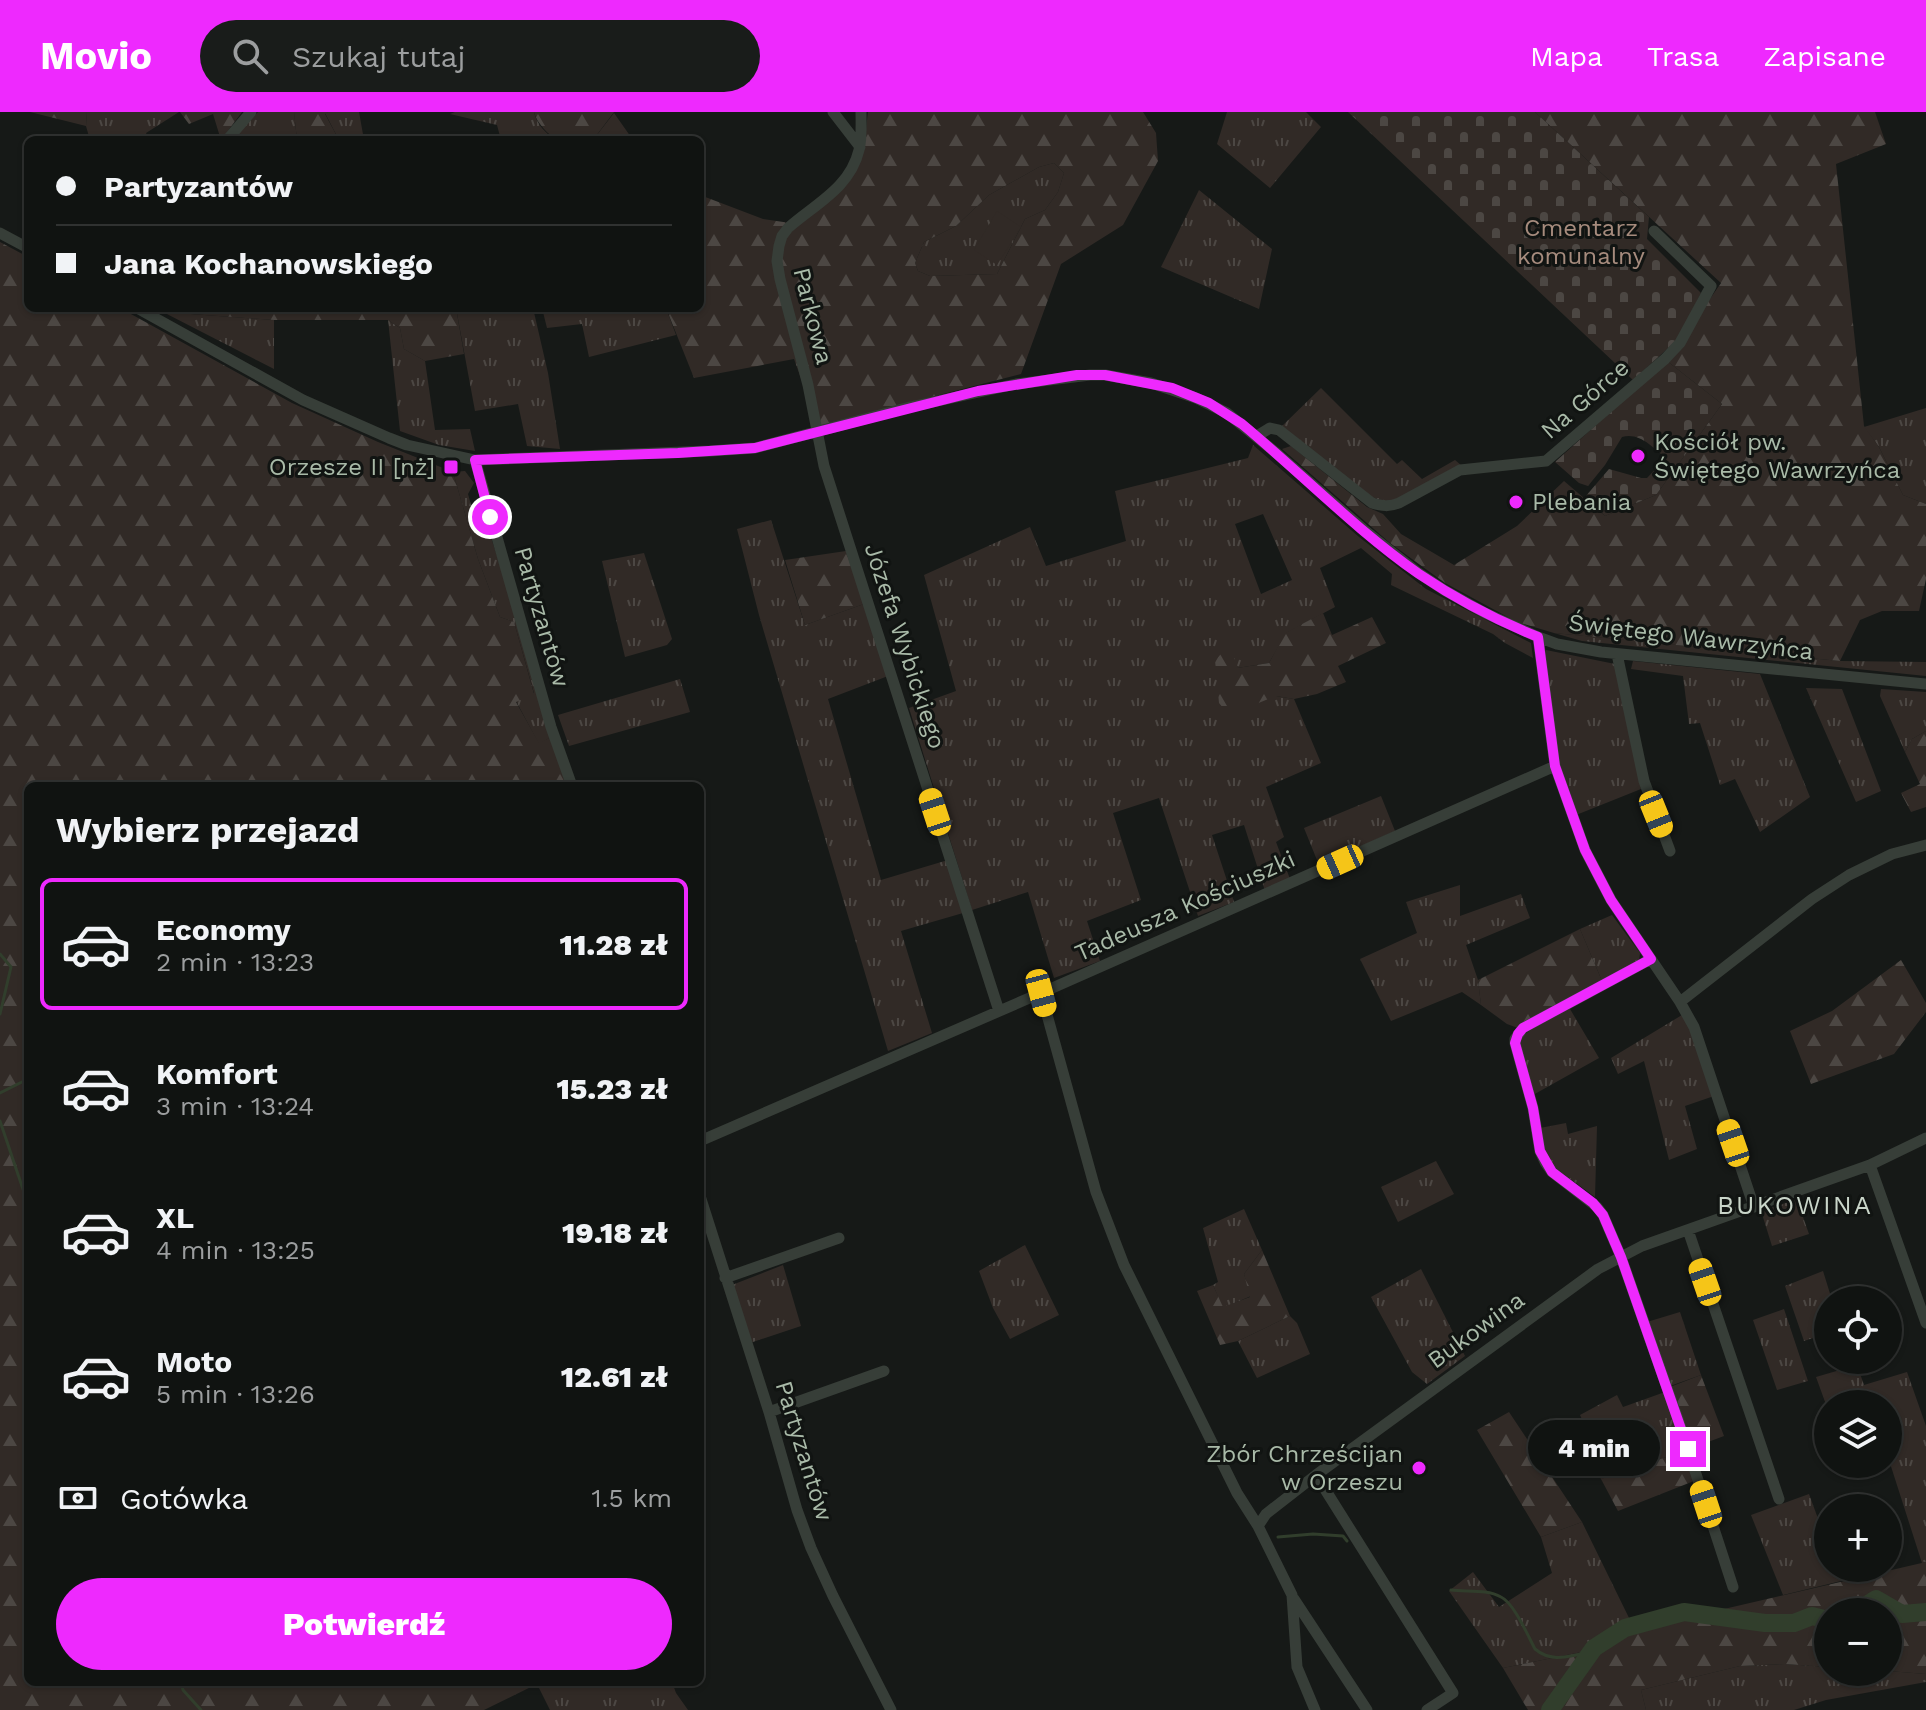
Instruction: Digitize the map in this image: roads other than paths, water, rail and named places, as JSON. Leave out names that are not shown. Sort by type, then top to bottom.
[{"type":"street","points":[[230,136],[251,112]]},
{"type":"street","points":[[833,112],[860,147]]},
{"type":"street","name":"Parkowa","points":[[817,431],[780,279],[777,261],[779,246],[788,228],[841,185],[856,161],[860,147],[861,112]]},
{"type":"street","name":"Na Górce","points":[[1257,436],[1270,428],[1279,430],[1372,503],[1381,506],[1399,503],[1460,470],[1546,461],[1665,359],[1680,343],[1711,286],[1654,231]]},
{"type":"street","points":[[0,233],[24,246]]},
{"type":"street","name":"Świętego Wawrzyńca","points":[[157,313],[303,400],[407,445],[475,460],[755,448],[978,391],[1077,375],[1105,375],[1151,383],[1196,398],[1227,413],[1417,572],[1485,613],[1538,637],[1579,649],[1617,654],[1926,684]]},
{"type":"street","name":"Józefa Wybickiego","points":[[817,431],[824,466],[999,1011]]},
{"type":"street","name":"Partyzantów","points":[[475,460],[551,727],[571,782]]},
{"type":"street","points":[[1538,637],[1555,766],[1585,850],[1611,900],[1694,1027],[1754,1207]]},
{"type":"street","points":[[1617,654],[1644,781],[1670,851]]},
{"type":"street","name":"Tadeusza Kościuszki","points":[[704,1139],[1555,766]]},
{"type":"street","points":[[1680,1002],[1812,899],[1849,875],[1892,854],[1926,845]]},
{"type":"street","points":[[1651,959],[1523,1028],[1515,1039],[1533,1108],[1540,1151],[1552,1172],[1603,1215],[1621,1257],[1679,1422],[1733,1587]]},
{"type":"street","points":[[1041,993],[1096,1192],[1124,1265],[1237,1493],[1258,1526],[1292,1595],[1367,1710]]},
{"type":"street","name":"Bukowina","points":[[1258,1526],[1266,1514],[1316,1475],[1598,1269],[1642,1246],[1870,1165],[1926,1138]]},
{"type":"street","points":[[1870,1165],[1926,1323]]},
{"type":"street","name":"Partyzantów","points":[[704,1209],[811,1548],[891,1710]]},
{"type":"street","points":[[1688,1230],[1779,1499]]},
{"type":"street","points":[[725,1278],[839,1238]]},
{"type":"street","points":[[769,1412],[884,1371]]},
{"type":"street","points":[[1316,1475],[1453,1693],[1427,1710]]},
{"type":"street","points":[[1292,1595],[1297,1667],[1315,1710]]},
{"type":"waterway","points":[[0,954],[11,967],[0,1014]]},
{"type":"waterway","points":[[0,1093],[24,1081]]},
{"type":"waterway","points":[[0,1121],[24,1192]]},
{"type":"waterway","points":[[1278,1537],[1313,1534],[1343,1536],[1347,1541]]},
{"type":"waterway","points":[[1451,1590],[1490,1593],[1506,1600],[1535,1649],[1542,1654],[1562,1657],[1591,1652]]},
{"type":"waterway","points":[[1550,1710],[1594,1648],[1625,1628],[1684,1612],[1765,1623],[1794,1623],[1814,1616]]},
{"type":"waterway","points":[[1902,1614],[1926,1612]]},
{"type":"waterway","points":[[182,1686],[201,1710]]},
{"type":"place","name":"Kościół pw. Świętego Wawrzyńca","points":[[1638,456]]},
{"type":"place","name":"Orzesze II [nż]","points":[[451,467]]},
{"type":"place","name":"Plebania","points":[[1516,502]]},
{"type":"place","name":"Zbór Chrześcijan w Orzeszu","points":[[1419,1468]]},
{"type":"district","name":"BUKOWINA","points":[[1795,1205]]},
{"type":"park label","name":"Cmentarz komunalny","points":[[1581,242]]}]
